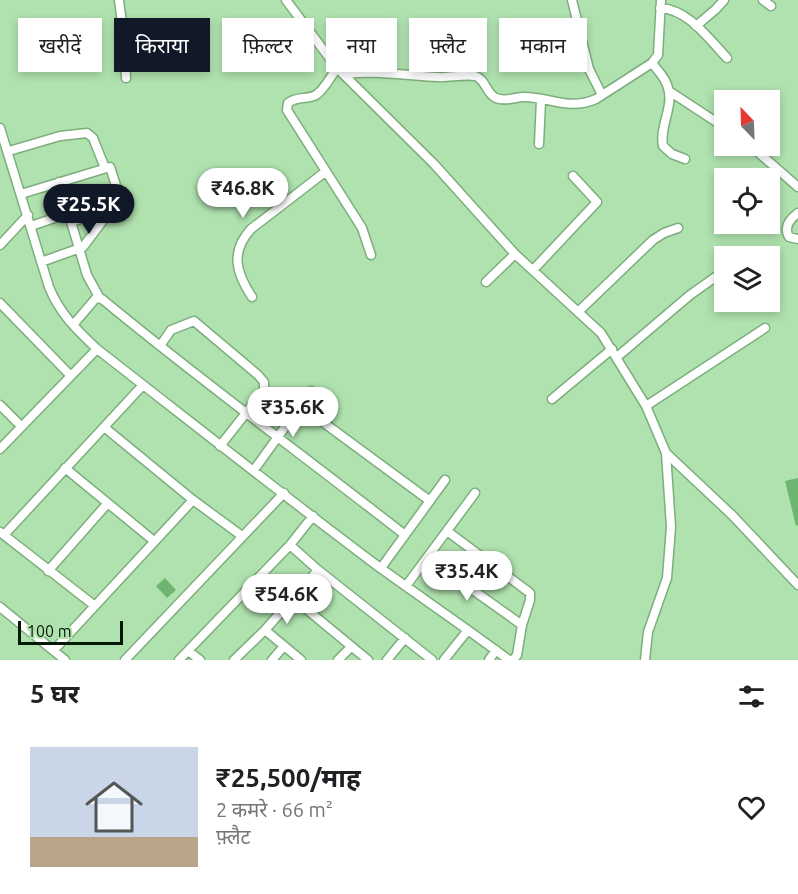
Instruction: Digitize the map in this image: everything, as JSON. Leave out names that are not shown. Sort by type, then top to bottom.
[{"type":"street","points":[[119,0],[126,78]]},
{"type":"street","points":[[286,0],[326,53]]},
{"type":"street","points":[[572,0],[589,69],[602,95]]},
{"type":"street","points":[[696,26],[724,0]]},
{"type":"street","points":[[762,0],[771,6]]},
{"type":"street","points":[[345,74],[368,71],[431,77],[474,76],[481,80],[490,94],[498,99],[526,97],[557,103],[580,104],[596,99],[652,63],[658,55],[659,48],[660,4],[696,26],[727,58]]},
{"type":"street","points":[[652,63],[669,90],[714,120]]},
{"type":"street","points":[[334,72],[319,93],[296,98],[286,107],[288,114],[365,232],[371,255]]},
{"type":"street","points":[[342,72],[434,164],[515,254],[601,333],[646,406],[666,453],[671,527],[669,569],[648,632],[645,660]]},
{"type":"street","points":[[669,90],[663,146],[672,154],[685,159]]},
{"type":"street","points":[[538,144],[541,100]]},
{"type":"street","points":[[1,130],[55,302],[73,325],[97,349],[220,446],[381,568],[511,660],[517,655],[530,593],[447,531]]},
{"type":"street","points":[[9,151],[60,136],[87,133],[93,138],[105,168]]},
{"type":"street","points":[[762,156],[798,188]]},
{"type":"street","points":[[21,194],[105,168],[110,167],[112,170],[121,201],[119,207],[111,211],[31,226]]},
{"type":"street","points":[[252,297],[243,284],[238,269],[238,248],[242,239],[251,229],[325,172]]},
{"type":"street","points":[[533,270],[597,202],[573,176]]},
{"type":"street","points":[[58,182],[87,275],[99,297],[245,414],[278,436],[405,535]]},
{"type":"street","points":[[41,262],[79,249],[87,243],[111,211]]},
{"type":"street","points":[[798,213],[789,220],[786,231],[789,237],[798,238]]},
{"type":"street","points":[[0,245],[28,215]]},
{"type":"street","points":[[579,311],[653,240],[678,228]]},
{"type":"street","points":[[486,282],[515,254]]},
{"type":"street","points":[[552,399],[714,279]]},
{"type":"street","points":[[73,325],[99,297]]},
{"type":"street","points":[[0,303],[70,375]]},
{"type":"street","points":[[160,346],[174,328],[191,321],[198,322],[264,382],[264,390],[220,446]]},
{"type":"street","points":[[646,406],[765,328]]},
{"type":"street","points":[[0,449],[97,349]]},
{"type":"street","points":[[95,606],[2,533],[143,385]]},
{"type":"street","points":[[254,470],[311,391]]},
{"type":"street","points":[[0,405],[21,426]]},
{"type":"street","points":[[301,406],[430,501]]},
{"type":"street","points":[[104,427],[193,500],[242,536]]},
{"type":"street","points":[[666,453],[732,515],[798,585]]},
{"type":"street","points":[[65,468],[154,541]]},
{"type":"street","points":[[381,568],[445,480]]},
{"type":"street","points":[[131,658],[284,493]]},
{"type":"street","points":[[406,586],[475,493]]},
{"type":"street","points":[[54,651],[193,500]]},
{"type":"street","points":[[48,571],[107,504]]},
{"type":"street","points":[[179,660],[290,545],[313,516]]},
{"type":"street","points":[[290,545],[318,570],[432,660]]},
{"type":"street","points":[[428,558],[522,625]]},
{"type":"street","points":[[234,660],[265,630],[318,570]]},
{"type":"street","points":[[293,598],[368,660]]},
{"type":"street","points":[[0,607],[65,660]]},
{"type":"street","points":[[265,630],[301,660]]},
{"type":"street","points":[[444,660],[468,630]]},
{"type":"street","points":[[387,660],[405,638]]},
{"type":"street","points":[[272,660],[284,646]]},
{"type":"street","points":[[338,660],[351,647]]},
{"type":"street","points":[[489,660],[496,650]]},
{"type":"street","points":[[188,651],[200,660]]},
{"type":"building","points":[[798,478],[798,525],[796,526],[785,481]]},
{"type":"building","points":[[165,578],[176,590],[167,598],[156,586]]}]
